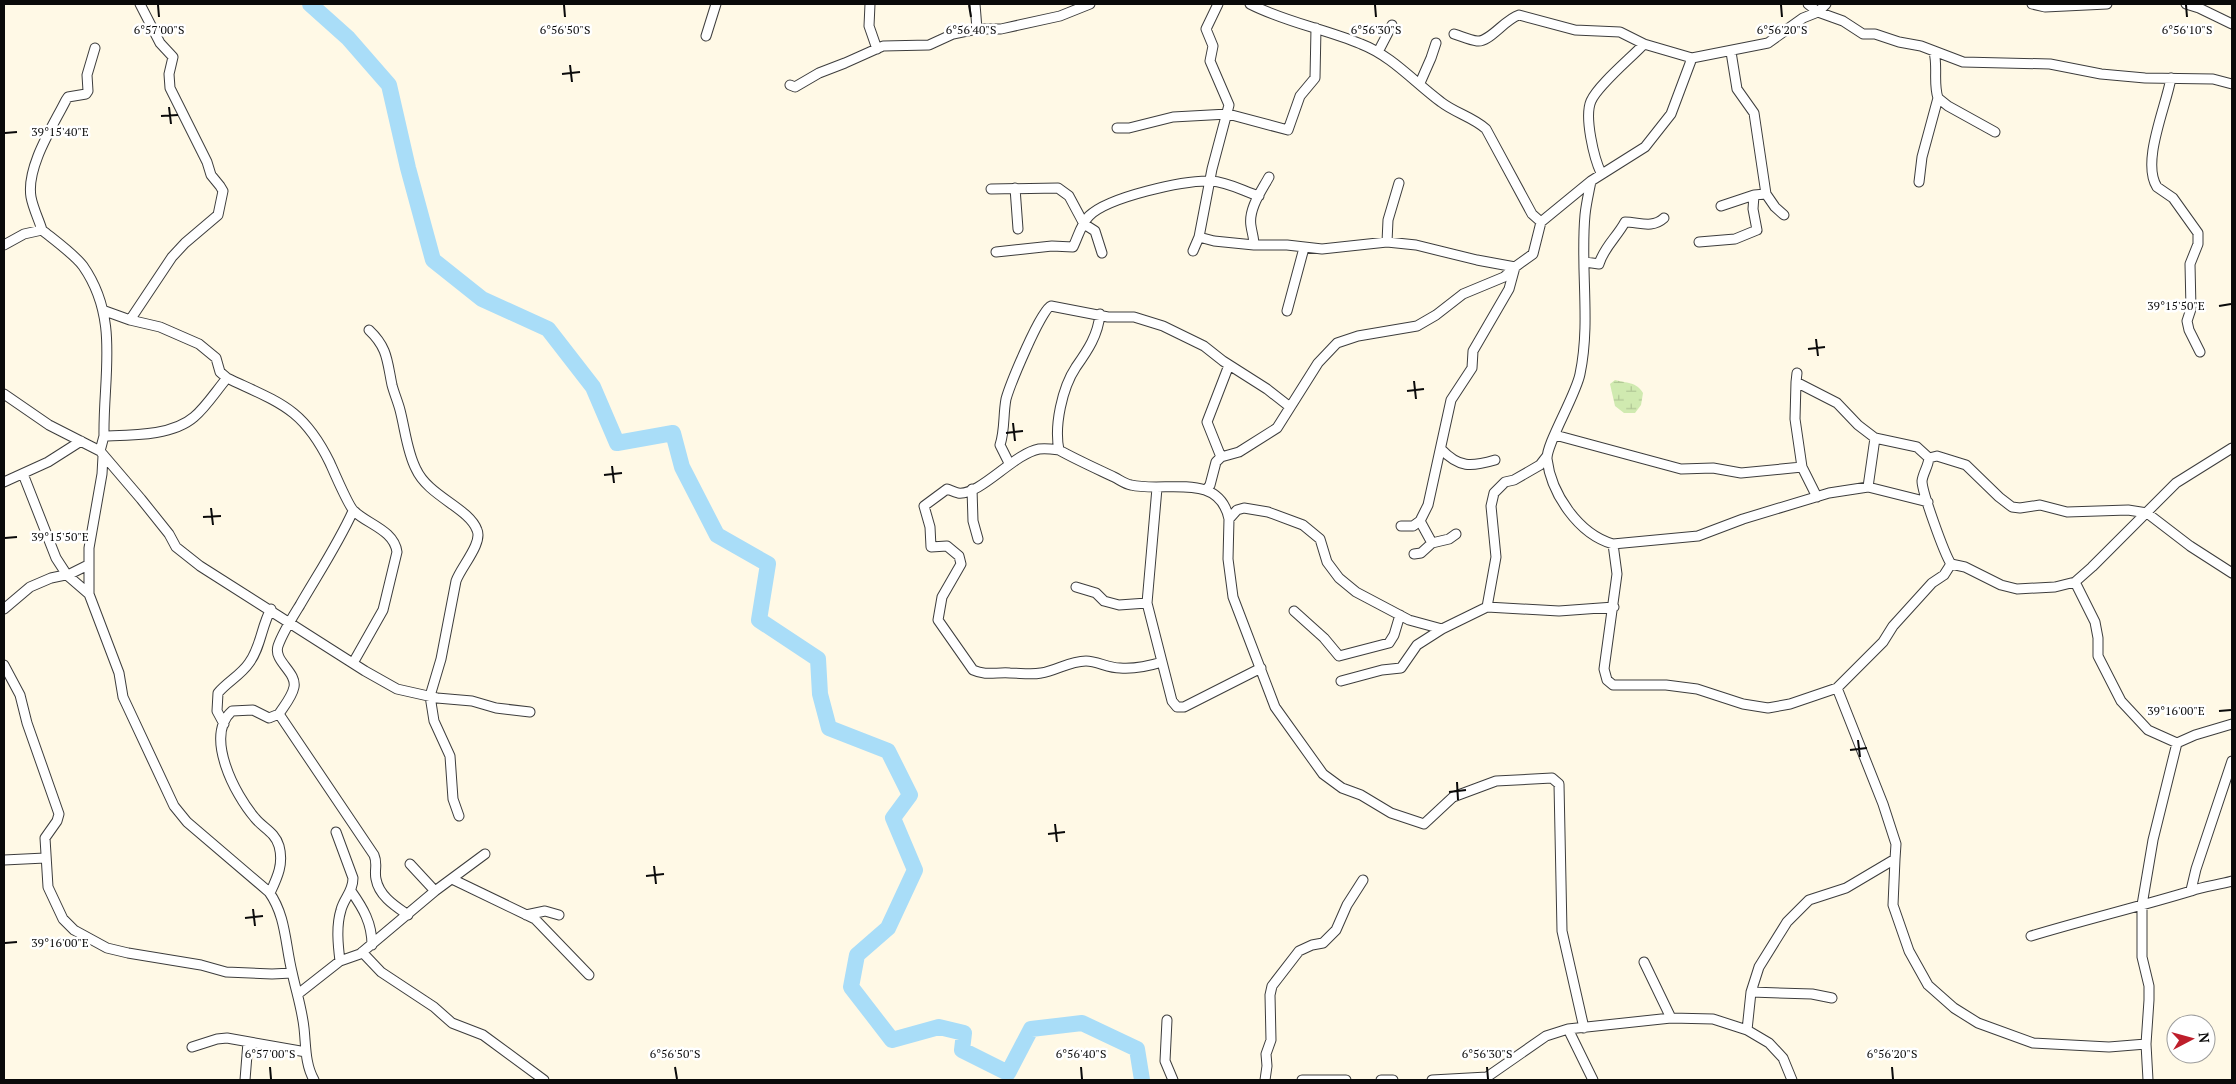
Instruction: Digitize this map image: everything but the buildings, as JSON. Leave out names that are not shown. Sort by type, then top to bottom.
[{"type":"street","points":[[130,320],[172,257],[185,243],[218,216],[223,191],[209,172],[207,162],[170,88],[169,74],[173,57],[160,43],[140,4]]},
{"type":"street","points":[[706,36],[716,4]]},
{"type":"street","points":[[870,4],[869,26],[876,49]]},
{"type":"street","points":[[976,4],[977,29]]},
{"type":"street","points":[[790,85],[795,87],[818,73],[883,46],[929,45],[953,34],[977,29],[1001,29],[1060,16],[1090,4]]},
{"type":"street","points":[[1193,251],[1199,237],[1228,114],[1228,102],[1210,61],[1213,46],[1206,29],[1218,4]]},
{"type":"street","points":[[1250,4],[1362,44],[1378,52],[1420,83],[1440,102],[1459,114],[1478,122],[1486,129],[1532,214],[1541,222]]},
{"type":"street","points":[[1808,4],[1818,12],[1837,19],[1863,34],[1875,34],[1899,42],[1910,42],[1963,62],[2050,64],[2101,74],[2154,79],[2213,79],[2232,84]]},
{"type":"street","points":[[1454,34],[1481,41],[1487,39],[1511,17],[1519,15],[1575,30],[1620,32],[1644,44],[1692,58],[1731,52],[1768,43],[1803,18],[1818,12],[1826,4]]},
{"type":"street","points":[[2032,4],[2044,7],[2107,4]]},
{"type":"street","points":[[2186,4],[2199,8],[2232,24]]},
{"type":"street","points":[[1378,52],[1392,25]]},
{"type":"street","points":[[1117,128],[1129,128],[1173,118],[1228,114],[1288,130],[1300,96],[1315,78],[1316,28]]},
{"type":"street","points":[[1420,83],[1436,43]]},
{"type":"street","points":[[1601,173],[1592,150],[1590,102],[1596,93],[1644,44]]},
{"type":"street","points":[[95,48],[87,75],[88,91],[86,94],[68,97],[66,100],[41,149],[34,169],[31,197],[42,230],[82,264],[105,311],[108,332],[102,474],[94,509],[88,565],[89,594],[119,673],[123,697],[174,806],[187,822],[270,894],[279,907],[284,922],[292,973],[298,994],[306,1052],[314,1080]]},
{"type":"street","points":[[1731,52],[1737,89],[1754,113],[1766,194],[1775,207],[1784,215]]},
{"type":"street","points":[[1934,52],[1937,62],[1935,89],[1938,98],[1948,106],[1995,132]]},
{"type":"street","points":[[1206,490],[1210,485],[1216,462],[1220,457],[1240,452],[1272,431],[1318,363],[1337,343],[1358,336],[1417,326],[1436,315],[1463,294],[1504,277],[1533,254],[1541,222],[1601,173],[1637,152],[1651,140],[1671,114],[1692,58]]},
{"type":"street","points":[[2170,78],[2167,99],[2153,145],[2153,164],[2157,187],[2173,198],[2198,233],[2198,244],[2190,264],[2191,309],[2187,321],[2189,330],[2200,352]]},
{"type":"street","points":[[1919,182],[1922,157],[1938,98]]},
{"type":"street","points":[[1254,245],[1254,231],[1251,226],[1252,213],[1270,177]]},
{"type":"street","points":[[996,252],[1052,246],[1073,247],[1084,224],[1090,216],[1101,208],[1122,198],[1179,184],[1211,181],[1230,185],[1259,196]]},
{"type":"street","points":[[1488,607],[1496,557],[1490,506],[1494,493],[1499,486],[1540,465],[1547,456],[1574,393],[1585,349],[1585,215],[1591,181]]},
{"type":"street","points":[[1387,242],[1388,220],[1399,183]]},
{"type":"street","points":[[1015,188],[1018,229]]},
{"type":"street","points":[[991,189],[1058,188],[1064,190],[1084,224],[1095,231],[1102,253]]},
{"type":"street","points":[[1721,206],[1754,195],[1766,194]]},
{"type":"street","points":[[1699,242],[1735,239],[1757,230],[1753,209],[1754,195]]},
{"type":"street","points":[[1585,262],[1599,264],[1603,250],[1615,240],[1626,222],[1645,226],[1660,222],[1664,218]]},
{"type":"street","points":[[4,245],[24,234],[42,230]]},
{"type":"street","points":[[1199,237],[1214,241],[1254,245],[1287,245],[1322,249],[1387,242],[1416,245],[1462,257],[1515,267]]},
{"type":"street","points":[[1287,311],[1304,248]]},
{"type":"street","points":[[1401,526],[1414,526],[1420,521],[1428,505],[1451,400],[1472,368],[1473,351],[1509,289],[1515,267]]},
{"type":"street","points":[[1009,463],[1000,445],[1004,435],[1007,397],[1030,338],[1039,325],[1045,310],[1051,306],[1117,318],[1134,317],[1163,326],[1204,346],[1229,365],[1261,384],[1290,407]]},
{"type":"street","points":[[105,311],[130,320],[160,326],[198,344],[216,358],[220,372],[227,378],[291,409],[320,443],[353,511],[395,543],[397,552],[383,610],[353,663]]},
{"type":"street","points":[[1059,450],[1056,431],[1066,391],[1076,368],[1094,338],[1099,325],[1100,314]]},
{"type":"street","points":[[369,330],[378,338],[386,352],[392,388],[400,408],[415,468],[426,484],[468,518],[477,529],[479,536],[476,545],[459,571],[441,659],[430,696],[434,721],[450,756],[453,799],[459,816]]},
{"type":"street","points":[[1220,457],[1207,422],[1229,365]]},
{"type":"street","points":[[104,436],[158,434],[186,422],[196,416],[227,378]]},
{"type":"street","points":[[1817,496],[1802,466],[1795,419],[1797,378],[1837,403],[1858,425],[1875,438],[1917,447],[1929,458]]},
{"type":"street","points":[[4,394],[49,425],[102,454],[169,534],[176,547],[200,566],[271,609],[353,663],[397,688],[430,696],[472,701],[496,708],[530,712]]},
{"type":"street","points":[[1555,435],[1680,469],[1713,468],[1741,473],[1802,466]]},
{"type":"street","points":[[1868,487],[1873,466],[1875,438]]},
{"type":"street","points":[[5,480],[48,462],[81,441]]},
{"type":"street","points":[[1951,564],[1965,566],[2001,585],[2017,589],[2055,586],[2075,582],[2181,479],[2232,448]]},
{"type":"street","points":[[1162,662],[1150,666],[1119,668],[1086,661],[1061,666],[1042,673],[1030,674],[1012,672],[990,675],[972,670],[938,620],[940,603],[961,564],[961,560],[947,546],[931,547],[930,527],[924,506],[946,489],[965,493],[993,478],[1009,463],[1038,449],[1059,450],[1129,485],[1157,488],[1186,485],[1215,494],[1226,505],[1229,519],[1228,559],[1231,589],[1275,708],[1317,768],[1342,788],[1361,795],[1398,816],[1424,824],[1453,797],[1496,781],[1552,778],[1559,784],[1562,931],[1584,1028]]},
{"type":"street","points":[[1441,449],[1451,460],[1461,465],[1495,460]]},
{"type":"street","points":[[1547,456],[1556,494],[1565,507],[1600,541],[1613,544],[1698,536],[1743,519],[1817,496],[1868,487],[1928,502]]},
{"type":"street","points":[[1929,458],[1937,456],[1966,465],[1998,497],[2012,507],[2020,508],[2040,505],[2067,512],[2128,510],[2147,513],[2190,546],[2232,573]]},
{"type":"street","points":[[1929,458],[1922,483],[1944,552],[1951,564]]},
{"type":"street","points":[[23,474],[56,558],[67,575],[89,594]]},
{"type":"street","points":[[1157,488],[1148,603],[1172,701],[1177,707],[1184,707],[1261,668]]},
{"type":"street","points":[[972,489],[973,521],[978,539]]},
{"type":"street","points":[[1229,519],[1236,510],[1244,508],[1268,512],[1303,526],[1320,539],[1327,562],[1340,578],[1356,592],[1400,615],[1426,626],[1442,629]]},
{"type":"street","points":[[270,894],[280,870],[279,847],[276,838],[255,818],[242,800],[227,769],[221,752],[224,724],[227,716],[232,711],[253,710],[269,718],[279,714],[293,693],[295,686],[292,676],[278,656],[278,650],[290,622],[336,544],[353,511]]},
{"type":"street","points":[[1420,521],[1432,543]]},
{"type":"street","points":[[1414,554],[1420,553],[1432,543],[1449,539],[1456,534]]},
{"type":"street","points":[[1613,544],[1617,574],[1614,607],[1604,669],[1607,680],[1613,685],[1666,685],[1697,689],[1743,704],[1768,708],[1790,704],[1837,688],[1883,642],[1893,626],[1932,583],[1944,575],[1951,564]]},
{"type":"street","points":[[4,610],[30,588],[51,578],[67,575],[88,565]]},
{"type":"street","points":[[2075,582],[2096,622],[2098,656],[2121,701],[2148,730],[2177,743],[2195,735],[2232,724]]},
{"type":"street","points":[[1076,587],[1096,593],[1104,601],[1120,605],[1148,603]]},
{"type":"street","points":[[1341,681],[1382,670],[1401,668],[1417,645],[1442,629],[1488,607],[1559,611],[1614,607]]},
{"type":"street","points":[[224,724],[218,711],[216,698],[218,693],[248,665],[260,643],[263,626],[271,609]]},
{"type":"street","points":[[1294,611],[1324,638],[1339,656],[1389,643],[1394,635],[1400,615]]},
{"type":"street","points":[[4,665],[20,695],[27,722],[59,814],[57,821],[45,838],[45,858],[48,887],[63,919],[74,930],[106,948],[201,965],[226,972],[292,973]]},
{"type":"street","points":[[1837,688],[1883,804],[1896,844],[1893,905],[1909,951],[1928,985],[1954,1008],[1978,1024],[2032,1043],[2109,1047],[2146,1044]]},
{"type":"street","points":[[279,714],[374,855],[377,862],[376,882],[386,899],[408,915]]},
{"type":"street","points":[[2148,1080],[2146,1044],[2149,1000],[2142,957],[2142,905],[2153,840],[2177,743]]},
{"type":"street","points":[[2191,890],[2196,869],[2232,761]]},
{"type":"street","points":[[336,832],[351,868],[353,878],[351,891],[340,911],[338,939],[340,961]]},
{"type":"street","points":[[298,994],[340,961],[362,952],[372,945],[435,891],[485,854]]},
{"type":"street","points":[[4,860],[45,858]]},
{"type":"street","points":[[1747,1030],[1751,992],[1759,967],[1787,922],[1809,900],[1846,888],[1895,859]]},
{"type":"street","points":[[410,864],[435,891]]},
{"type":"street","points":[[452,880],[526,915],[546,930],[589,975]]},
{"type":"street","points":[[1265,1080],[1266,1054],[1271,1040],[1270,995],[1272,986],[1299,951],[1323,943],[1336,930],[1347,905],[1363,880]]},
{"type":"street","points":[[2030,936],[2191,890],[2232,881]]},
{"type":"street","points":[[351,891],[368,919],[372,931],[372,945]]},
{"type":"street","points":[[526,915],[545,911],[559,915]]},
{"type":"street","points":[[362,952],[381,972],[434,1007],[452,1023],[483,1035],[544,1080]]},
{"type":"street","points":[[1644,962],[1671,1018]]},
{"type":"street","points":[[1751,992],[1812,994],[1832,998]]},
{"type":"street","points":[[1432,1080],[1487,1077],[1546,1036],[1568,1029],[1671,1018],[1713,1019],[1747,1030],[1768,1042],[1783,1058],[1792,1080]]},
{"type":"street","points":[[1167,1020],[1165,1061],[1173,1080]]},
{"type":"street","points":[[1568,1029],[1593,1080]]},
{"type":"street","points":[[192,1047],[217,1039],[248,1042],[306,1052]]},
{"type":"street","points":[[245,1080],[248,1042]]},
{"type":"street","points":[[1302,1080],[1346,1080]]},
{"type":"street","points":[[1381,1080],[1393,1080]]},
{"type":"green space","points":[[1615,380],[1641,389],[1643,393],[1641,405],[1635,413],[1624,413],[1615,406],[1610,384]]},
{"type":"waterway","points":[[310,4],[348,38],[389,85],[408,168],[433,260],[482,299],[548,329],[593,387],[617,443],[673,433],[682,467],[717,535],[768,564],[759,620],[818,659],[820,694],[829,728],[888,751],[910,795],[893,818],[915,870],[888,928],[857,955],[851,987],[892,1040],[939,1027],[964,1033],[962,1050],[1008,1073],[1031,1029],[1082,1023],[1137,1049],[1142,1080]]}]
